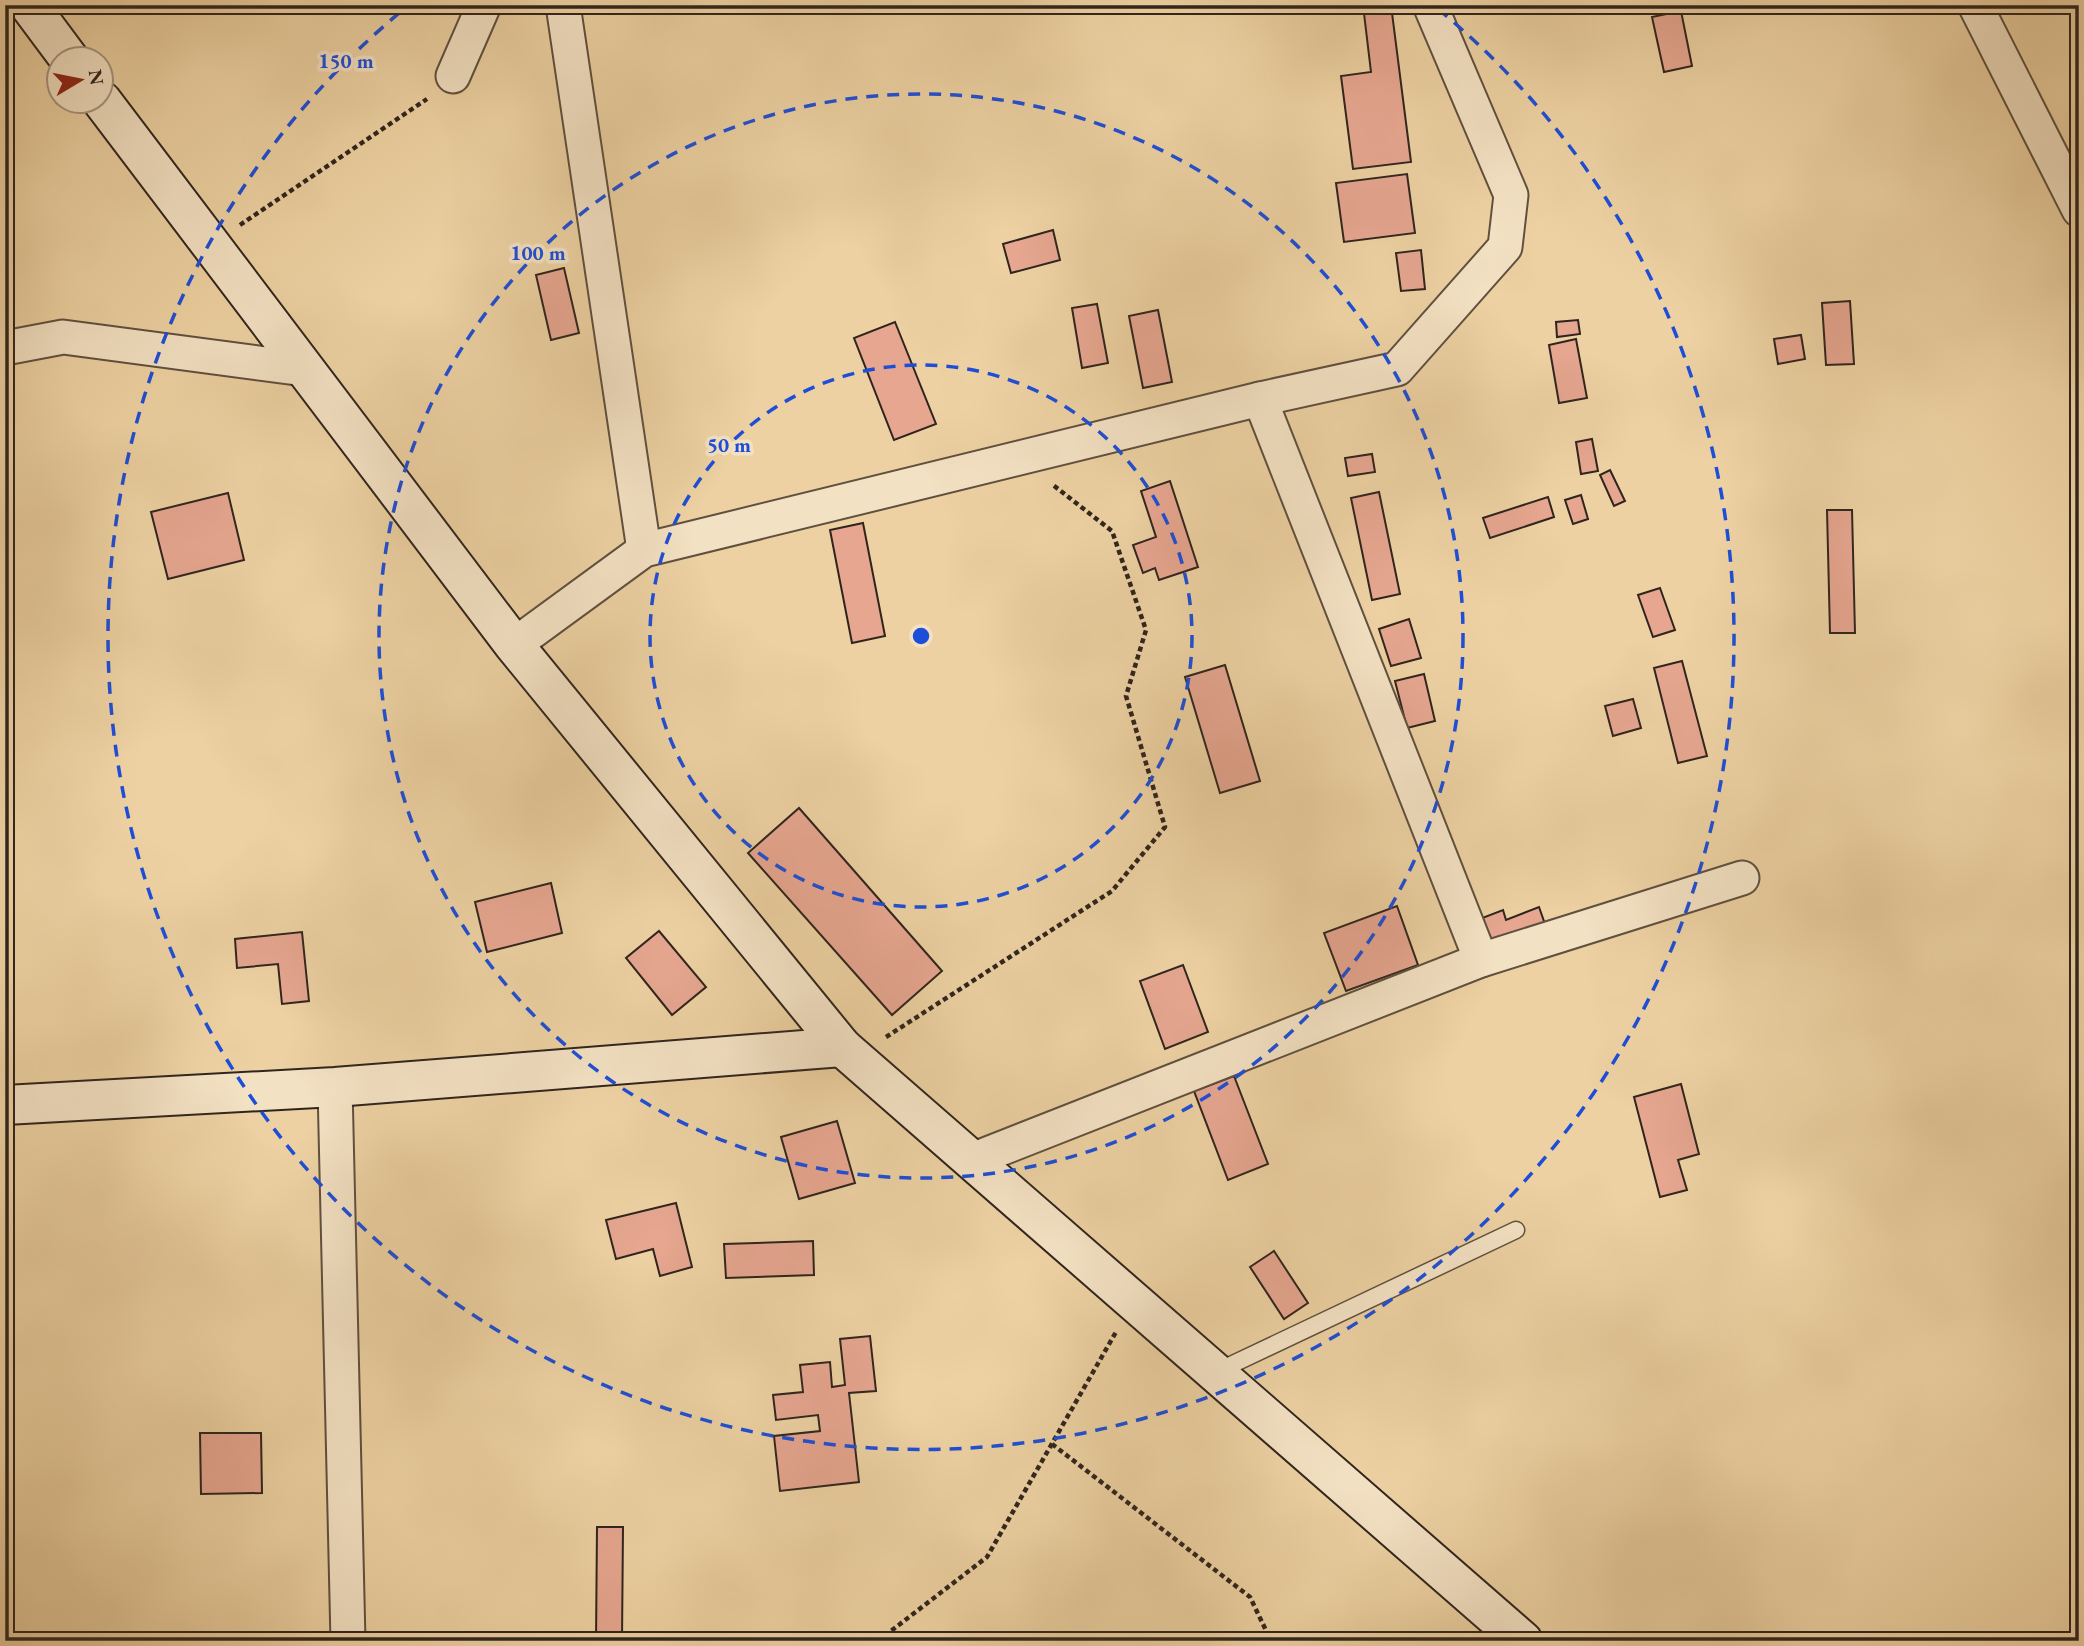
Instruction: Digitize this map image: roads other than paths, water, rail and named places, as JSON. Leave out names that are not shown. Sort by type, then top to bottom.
[{"type":"street","points":[[29,5],[60,46]]},
{"type":"street","points":[[453,76],[484,5]]},
{"type":"street","points":[[563,5],[644,551]]},
{"type":"street","points":[[514,645],[644,551],[1260,399],[1397,369],[1505,247],[1511,195],[1430,5]]},
{"type":"street","points":[[1975,5],[2079,210]]},
{"type":"street","points":[[113,116],[514,645],[848,1052],[1523,1641]]},
{"type":"street","points":[[5,348],[63,337],[304,369]]},
{"type":"street","points":[[1260,399],[1481,960]]},
{"type":"street","points":[[972,1160],[1481,960],[1742,878]]},
{"type":"street","points":[[5,1105],[335,1087],[848,1052]]},
{"type":"street","points":[[335,1087],[348,1641]]},
{"type":"lane","points":[[1216,1372],[1517,1230]]}]
